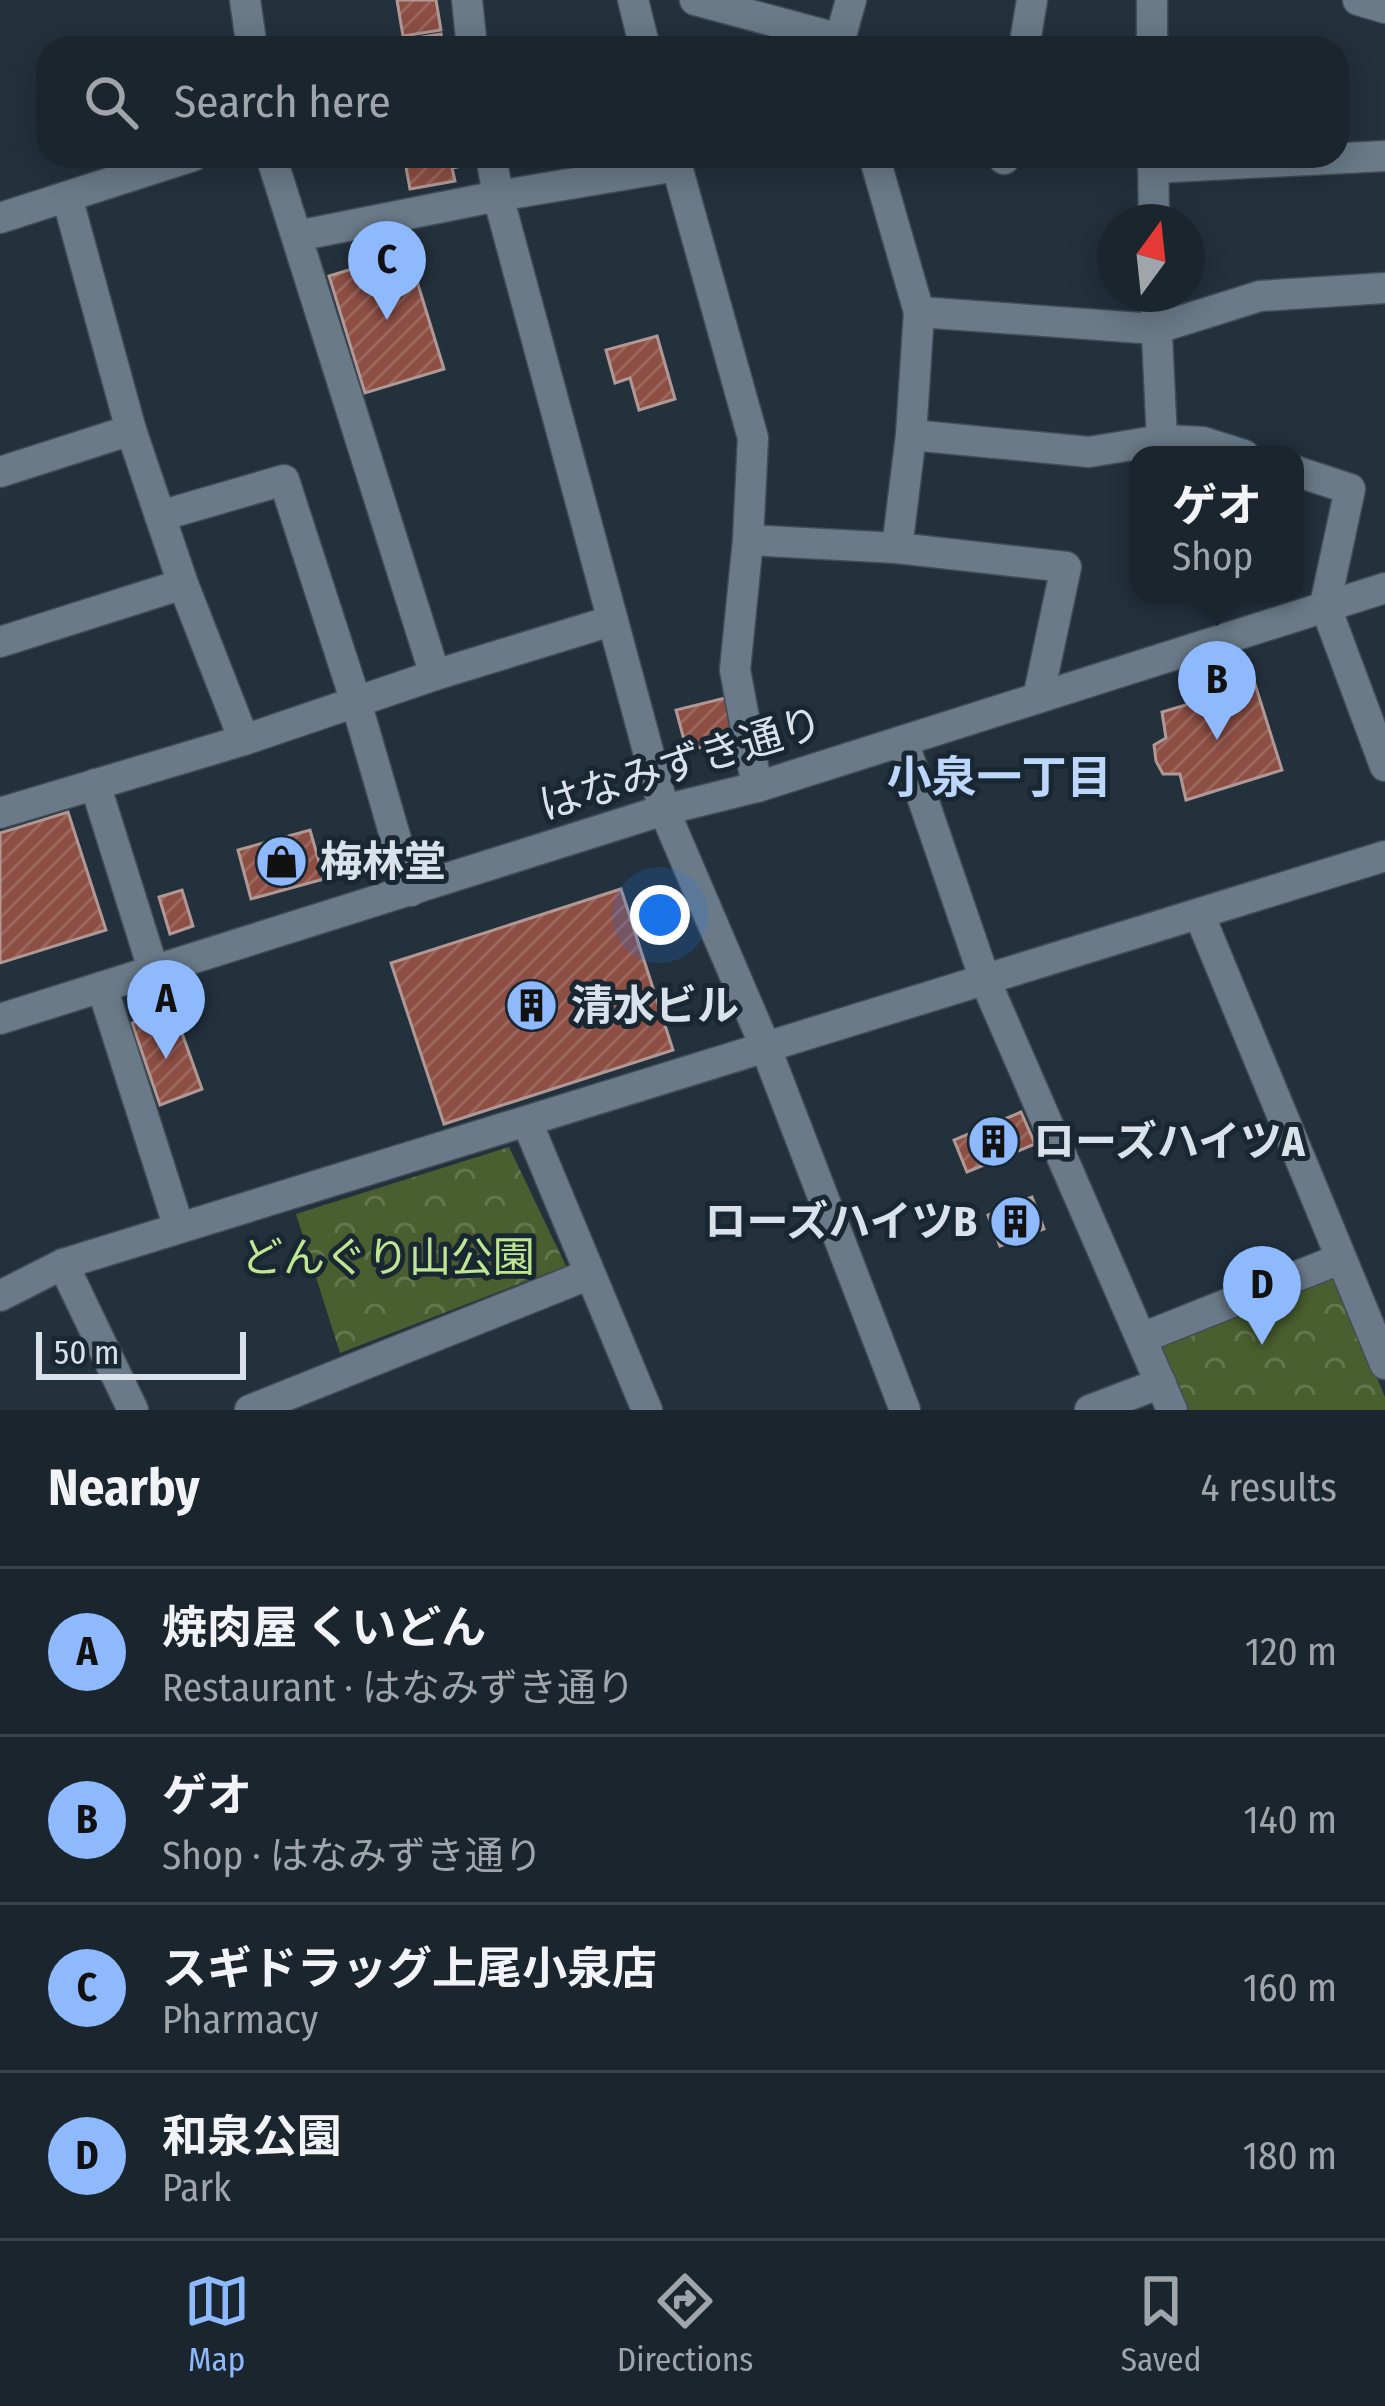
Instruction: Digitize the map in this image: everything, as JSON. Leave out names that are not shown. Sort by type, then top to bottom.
[{"type":"street","points":[[245,0],[250,36]]},
{"type":"street","points":[[466,0],[470,36]]},
{"type":"street","points":[[633,0],[642,36]]},
{"type":"street","points":[[694,0],[815,36]]},
{"type":"street","points":[[843,36],[850,0]]},
{"type":"street","points":[[1026,36],[1032,0]]},
{"type":"street","points":[[1152,0],[1153,36]]},
{"type":"street","points":[[1358,0],[1385,8]]},
{"type":"street","points":[[1349,157],[1385,156]]},
{"type":"street","points":[[0,218],[156,168]]},
{"type":"street","points":[[275,168],[434,675]]},
{"type":"street","points":[[493,168],[664,810],[764,1046],[905,1410]]},
{"type":"street","points":[[297,236],[640,168]]},
{"type":"street","points":[[677,168],[753,438],[735,670],[758,787]]},
{"type":"street","points":[[878,168],[920,312],[897,548]]},
{"type":"street","points":[[1153,168],[1154,204]]},
{"type":"street","points":[[67,197],[131,430],[183,584],[244,740]]},
{"type":"street","points":[[920,312],[1155,328],[1260,296],[1385,288]]},
{"type":"street","points":[[1155,312],[1162,440]]},
{"type":"street","points":[[0,472],[131,430]]},
{"type":"street","points":[[911,435],[1089,452],[1162,440],[1216,446]]},
{"type":"street","points":[[1304,474],[1350,489],[1325,605],[1385,766]]},
{"type":"street","points":[[160,516],[284,480],[411,890]]},
{"type":"street","points":[[748,540],[897,548],[1066,568],[1038,698]]},
{"type":"street","points":[[0,642],[183,584]]},
{"type":"street","name":"はなみずき通り","points":[[0,1019],[664,810],[758,787],[1385,588]]},
{"type":"street","points":[[0,813],[611,621]]},
{"type":"street","points":[[903,741],[986,980],[1167,1397],[1090,1410]]},
{"type":"street","points":[[95,784],[154,972]]},
{"type":"street","points":[[0,1296],[63,1264],[1385,856]]},
{"type":"street","points":[[1198,914],[1385,1364]]},
{"type":"street","points":[[102,987],[179,1228]]},
{"type":"street","points":[[526,1122],[646,1410]]},
{"type":"street","points":[[1142,1338],[1340,1259]]},
{"type":"street","points":[[63,1264],[133,1410]]},
{"type":"street","points":[[250,1410],[590,1274]]},
{"type":"green space","name":"どんぐり山公園","points":[[509,1147],[566,1266],[340,1353],[296,1214]]},
{"type":"green space","points":[[1325,1273],[1336,1279],[1385,1397],[1385,1410],[1183,1410],[1158,1352],[1164,1338]]},
{"type":"building","points":[[397,0],[436,0],[441,30],[403,36]]},
{"type":"building","points":[[406,168],[452,168],[455,181],[410,189]]},
{"type":"building","points":[[408,252],[444,369],[365,393],[329,276]]},
{"type":"building","points":[[657,336],[675,399],[639,410],[630,378],[615,383],[606,350]]},
{"type":"building","points":[[1255,684],[1282,770],[1186,800],[1180,774],[1163,774],[1156,761],[1154,745],[1166,738],[1162,712]]},
{"type":"building","points":[[733,696],[744,736],[687,751],[676,710]]},
{"type":"building","points":[[68,812],[106,930],[0,963],[0,833]]},
{"type":"building","points":[[310,830],[324,879],[251,899],[238,850]]},
{"type":"building","name":"清水ビル","points":[[621,889],[673,1050],[444,1124],[391,963]]},
{"type":"building","points":[[182,890],[193,926],[170,934],[159,897]]},
{"type":"building","points":[[174,1011],[202,1089],[160,1105],[132,1023]]},
{"type":"building","name":"ローズハイツA","points":[[1021,1112],[1035,1144],[967,1172],[954,1140]]},
{"type":"building","name":"ローズハイツB","points":[[1032,1197],[1044,1229],[1000,1246],[988,1215]]},
{"type":"place","name":"スギドラッグ上尾小泉店","points":[[387,320]]},
{"type":"place","name":"ゲオ","points":[[1217,740]]},
{"type":"place","name":"梅林堂","points":[[281,862]]},
{"type":"place","name":"清水ビル","points":[[532,1006]]},
{"type":"place","name":"焼肉屋 くいどん","points":[[166,1059]]},
{"type":"place","name":"ローズハイツA","points":[[994,1142]]},
{"type":"place","name":"ローズハイツB","points":[[1016,1222]]},
{"type":"place","name":"和泉公園","points":[[1262,1345]]},
{"type":"district","name":"小泉一丁目","points":[[999,778]]}]
